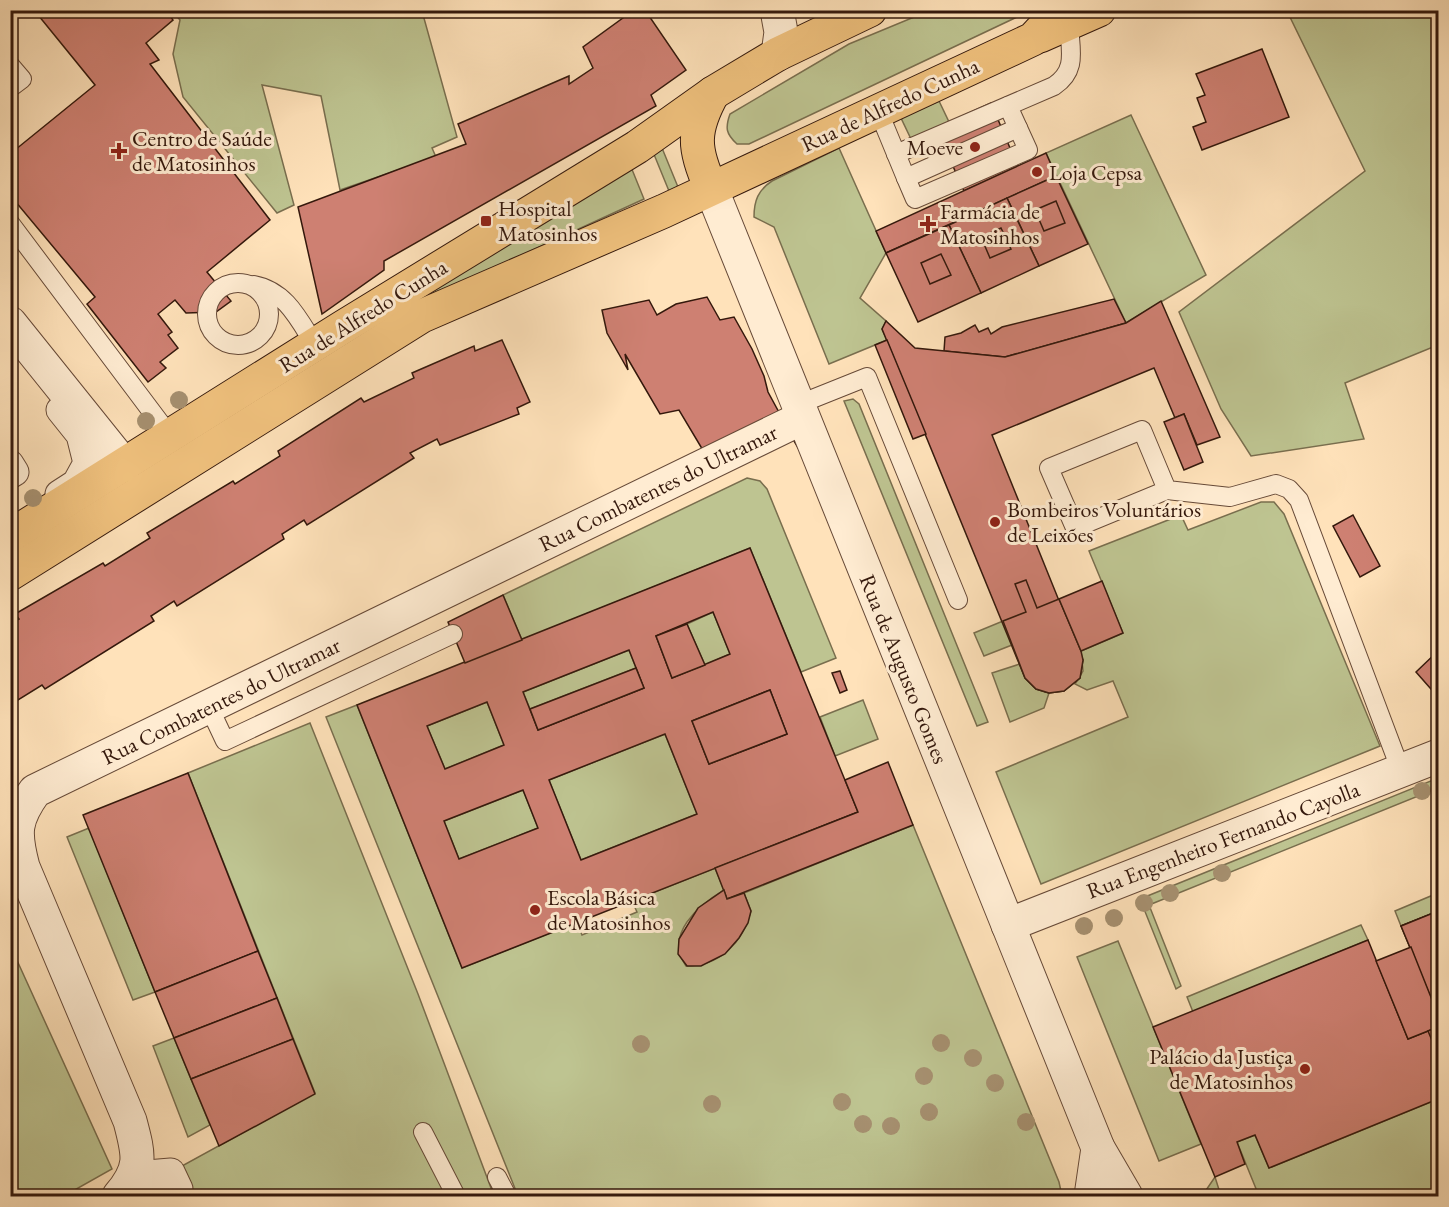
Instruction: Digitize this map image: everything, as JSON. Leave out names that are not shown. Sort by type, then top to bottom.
[{"type":"main road","name":"Rua de Alfredo Cunha","points":[[10,574],[422,316],[711,188],[1033,39],[1064,17],[1099,10]]},
{"type":"main road","name":"Rua de Alfredo Cunha","points":[[10,536],[638,147],[713,93],[778,54],[854,13]]},
{"type":"main road","points":[[711,188],[696,147],[703,112],[713,93]]},
{"type":"street","points":[[777,10],[781,32],[778,54]]},
{"type":"street","name":"Rua de Augusto Gomes","points":[[711,188],[1098,1149],[1125,1197]]},
{"type":"street","points":[[10,323],[124,465]]},
{"type":"street","points":[[10,348],[80,435],[86,448],[87,463],[76,483],[10,523]]},
{"type":"street","name":"Rua Combatentes do Ultramar","points":[[119,1197],[132,1181],[139,1154],[130,1121],[23,867],[16,842],[17,819],[35,791],[209,707],[800,411]]},
{"type":"street","points":[[10,464],[15,472],[10,475]]},
{"type":"street","name":"Rua Engenheiro Fernando Cayolla","points":[[1008,925],[1438,756]]},
{"type":"street","points":[[1091,1197],[1098,1149]]},
{"type":"street","points":[[135,1197],[147,1174],[171,1172],[179,1189],[164,1197]]},
{"type":"lane","points":[[896,154],[1054,86],[1069,73],[1071,66],[1064,17]]},
{"type":"lane","points":[[10,65],[22,79],[10,88]]},
{"type":"lane","points":[[878,110],[906,178],[1018,128],[1008,106]]},
{"type":"lane","points":[[10,222],[170,436]]},
{"type":"lane","points":[[292,310],[278,308],[269,317],[261,334],[244,344],[234,345],[216,337],[207,320],[208,301],[222,286],[241,282],[272,290],[292,310],[315,345]]},
{"type":"lane","points":[[241,282],[250,285],[265,297],[269,317]]},
{"type":"lane","points":[[800,411],[867,377],[958,600]]},
{"type":"lane","points":[[1167,490],[1142,430],[1049,468],[1075,528],[1167,490],[1230,497],[1276,484],[1289,489],[1299,500],[1401,771]]},
{"type":"lane","points":[[209,707],[225,741],[453,634]]},
{"type":"lane","points":[[423,1132],[456,1197]]},
{"type":"lane","points":[[497,1177],[507,1197]]},
{"type":"green space","points":[[931,10],[1024,11],[1017,17],[749,144],[737,144],[731,137],[727,130],[730,114],[849,44]]},
{"type":"green space","points":[[172,11],[422,11],[457,137],[432,148],[436,157],[340,190],[321,96],[262,85],[294,205],[277,213],[183,97],[173,54],[180,20]]},
{"type":"green space","points":[[1287,11],[1438,11],[1438,345],[1345,383],[1364,439],[1251,456],[1221,409],[1179,312],[1365,171]]},
{"type":"green space","points":[[939,101],[949,122],[911,139],[901,118]]},
{"type":"green space","points":[[1131,115],[1206,275],[1126,323],[1046,153]]},
{"type":"green space","points":[[662,148],[678,187],[669,191],[653,152]]},
{"type":"green space","points":[[839,148],[886,253],[860,298],[886,321],[882,329],[887,340],[829,364],[774,227],[754,217],[754,211],[758,196],[767,184]]},
{"type":"green space","points":[[631,167],[644,199],[356,331]]},
{"type":"green space","points":[[853,399],[859,404],[988,722],[977,726],[844,401]]},
{"type":"green space","points":[[747,478],[760,481],[767,489],[836,658],[801,672],[750,548],[522,640],[503,595]]},
{"type":"green space","points":[[1261,502],[1274,502],[1284,514],[1380,746],[1041,884],[996,772],[1128,717],[1113,681],[1087,690],[1075,684],[1083,671],[1081,651],[1123,633],[1089,551],[1181,515],[1188,530]]},
{"type":"green space","points":[[713,612],[730,654],[705,665],[687,624]]},
{"type":"green space","points":[[1003,621],[1012,645],[984,656],[974,633]]},
{"type":"green space","points":[[629,650],[636,668],[530,709],[523,692]]},
{"type":"green space","points":[[1020,664],[1030,683],[1049,693],[1044,708],[1010,722],[992,673]]},
{"type":"green space","points":[[863,700],[878,739],[835,756],[820,717]]},
{"type":"green space","points":[[487,702],[504,745],[445,769],[427,726]]},
{"type":"green space","points":[[357,705],[462,968],[577,922],[582,935],[637,912],[632,901],[715,868],[724,890],[704,904],[687,922],[679,943],[680,954],[686,966],[709,962],[728,950],[742,933],[751,911],[744,893],[913,825],[1059,1182],[1062,1196],[518,1196],[326,717]]},
{"type":"green space","points":[[310,723],[418,994],[494,1196],[164,1196],[171,1172],[315,1093],[188,773]]},
{"type":"green space","points":[[665,734],[697,814],[581,860],[549,780]]},
{"type":"green space","points":[[1438,778],[1438,788],[1149,905],[1181,986],[1176,989],[1140,899]]},
{"type":"green space","points":[[523,790],[538,828],[459,859],[444,821]]},
{"type":"green space","points":[[89,828],[155,992],[133,1000],[67,837]]},
{"type":"green space","points":[[1438,893],[1438,911],[1401,926],[1395,911]]},
{"type":"green space","points":[[1361,925],[1368,940],[1193,1012],[1187,997]]},
{"type":"green space","points":[[1118,941],[1201,1144],[1159,1161],[1077,957]]},
{"type":"green space","points":[[10,945],[112,1169],[64,1196],[11,1196]]},
{"type":"green space","points":[[174,1038],[210,1125],[188,1137],[153,1046]]},
{"type":"green space","points":[[1438,1099],[1438,1196],[1259,1196],[1237,1142],[1255,1135],[1269,1168]]},
{"type":"green space","points":[[1215,1177],[1221,1196],[1202,1196]]},
{"type":"building","name":"Centro de Saúde de Matosinhos","points":[[34,10],[166,10],[173,20],[146,43],[159,60],[150,64],[270,220],[207,272],[231,301],[216,312],[186,313],[175,300],[158,314],[172,332],[168,335],[178,348],[160,362],[166,368],[148,382],[87,304],[95,297],[10,195],[10,154],[95,85]]},
{"type":"building","points":[[634,10],[645,10],[686,70],[651,95],[656,106],[384,261],[384,270],[322,314],[298,207],[466,144],[458,124],[569,76],[569,84],[593,68],[583,47]]},
{"type":"building","points":[[1262,49],[1289,117],[1202,150],[1193,127],[1206,122],[1197,98],[1205,95],[1196,74]]},
{"type":"building","points":[[991,103],[1018,167],[964,191],[936,128]]},
{"type":"building","points":[[1046,153],[1056,176],[886,253],[876,231]]},
{"type":"building","points":[[1056,176],[1088,244],[1039,266],[1007,198]]},
{"type":"building","points":[[1007,198],[1039,266],[981,293],[949,225]]},
{"type":"building","points":[[1056,201],[1065,223],[1044,231],[1035,210]]},
{"type":"building","points":[[949,225],[981,293],[918,322],[886,253]]},
{"type":"building","points":[[1001,228],[1011,249],[990,258],[981,237]]},
{"type":"building","points":[[941,254],[951,275],[930,284],[921,263]]},
{"type":"building","points":[[707,297],[720,320],[734,317],[752,349],[764,376],[768,392],[800,451],[787,429],[707,457],[679,410],[660,414],[625,354],[628,370],[607,333],[602,310],[649,300],[657,315],[676,304]]},
{"type":"building","points":[[1114,299],[1126,323],[1005,357],[944,351],[945,337],[961,333],[975,325],[979,332],[988,328],[991,334],[1002,327]]},
{"type":"building","name":"Bombeiros Voluntários de Leixões","points":[[1161,301],[1220,437],[1197,445],[1184,414],[1175,418],[1154,368],[992,435],[1083,660],[1080,678],[1064,691],[1049,693],[1036,689],[1025,678],[882,329],[886,321],[915,348],[1005,357],[1126,323]]},
{"type":"building","points":[[502,340],[530,402],[517,408],[519,414],[440,445],[437,439],[410,453],[414,458],[307,525],[304,520],[282,534],[284,539],[177,606],[174,601],[151,616],[154,621],[45,689],[42,685],[10,705],[10,624],[19,619],[15,614],[103,563],[105,566],[150,538],[147,533],[233,481],[235,484],[280,456],[278,451],[361,398],[364,402],[414,378],[412,373],[474,346],[475,351]]},
{"type":"building","points":[[887,340],[926,434],[913,439],[875,345]]},
{"type":"building","points":[[1184,414],[1203,462],[1184,470],[1164,422]]},
{"type":"building","points":[[1353,515],[1380,566],[1360,577],[1333,526]]},
{"type":"building","points":[[750,548],[858,812],[462,968],[357,705]],"holes":[[[713,612],[730,654],[672,678],[656,636]],[[629,650],[644,688],[538,730],[523,692]],[[770,690],[787,734],[709,764],[692,721]],[[487,702],[504,745],[445,769],[427,726]],[[665,734],[697,814],[581,860],[549,780]],[[523,790],[538,828],[459,859],[444,821]]]},
{"type":"building","points":[[1026,580],[1037,608],[1059,599],[1081,651],[1083,660],[1080,678],[1064,691],[1049,693],[1036,689],[1025,678],[1003,621],[1026,612],[1015,584]]},
{"type":"building","points":[[1102,581],[1123,633],[1081,651],[1059,599]]},
{"type":"building","points":[[503,595],[522,640],[465,663],[448,622]]},
{"type":"building","points":[[687,624],[705,665],[672,678],[656,636]]},
{"type":"building","points":[[1438,651],[1438,697],[1416,672]]},
{"type":"building","points":[[636,668],[644,688],[538,730],[530,709]]},
{"type":"building","points":[[840,671],[847,690],[840,693],[832,673]]},
{"type":"building","points":[[770,690],[787,734],[709,764],[692,721]]},
{"type":"building","points":[[888,762],[913,825],[727,899],[715,868],[858,812],[845,780]]},
{"type":"building","points":[[188,773],[258,951],[155,992],[83,815]]},
{"type":"building","points":[[724,890],[727,899],[744,893],[751,911],[748,923],[725,954],[701,966],[687,966],[678,954],[679,939],[698,908]]},
{"type":"building","points":[[1438,911],[1438,1015],[1401,926]]},
{"type":"building","points":[[1438,911],[1438,1015],[1401,926]]},
{"type":"building","name":"Palácio da Justiça de Matosinhos","points":[[1368,940],[1408,1039],[1438,1027],[1438,1099],[1269,1168],[1255,1135],[1237,1142],[1245,1164],[1215,1177],[1153,1027]]},
{"type":"building","points":[[1411,947],[1438,1015],[1438,1027],[1408,1039],[1376,961]]},
{"type":"building","points":[[258,951],[277,998],[174,1038],[155,992]]},
{"type":"building","points":[[277,998],[293,1039],[191,1079],[174,1038]]},
{"type":"building","points":[[1438,1027],[1438,1055],[1428,1031]]},
{"type":"building","points":[[293,1039],[315,1094],[219,1146],[191,1079]]},
{"type":"place","name":"Moeve","points":[[975,147]]},
{"type":"place","name":"Centro de Saúde de Matosinhos","points":[[119,151]]},
{"type":"place","name":"Loja Cepsa","points":[[1037,172]]},
{"type":"place","name":"Hospital Matosinhos","points":[[486,221]]},
{"type":"place","name":"Farmácia de Matosinhos","points":[[928,224]]},
{"type":"place","name":"Bombeiros Voluntários de Leixões","points":[[995,522]]},
{"type":"place","name":"Escola Básica de Matosinhos","points":[[535,910]]},
{"type":"place","name":"Palácio da Justiça de Matosinhos","points":[[1305,1069]]}]
